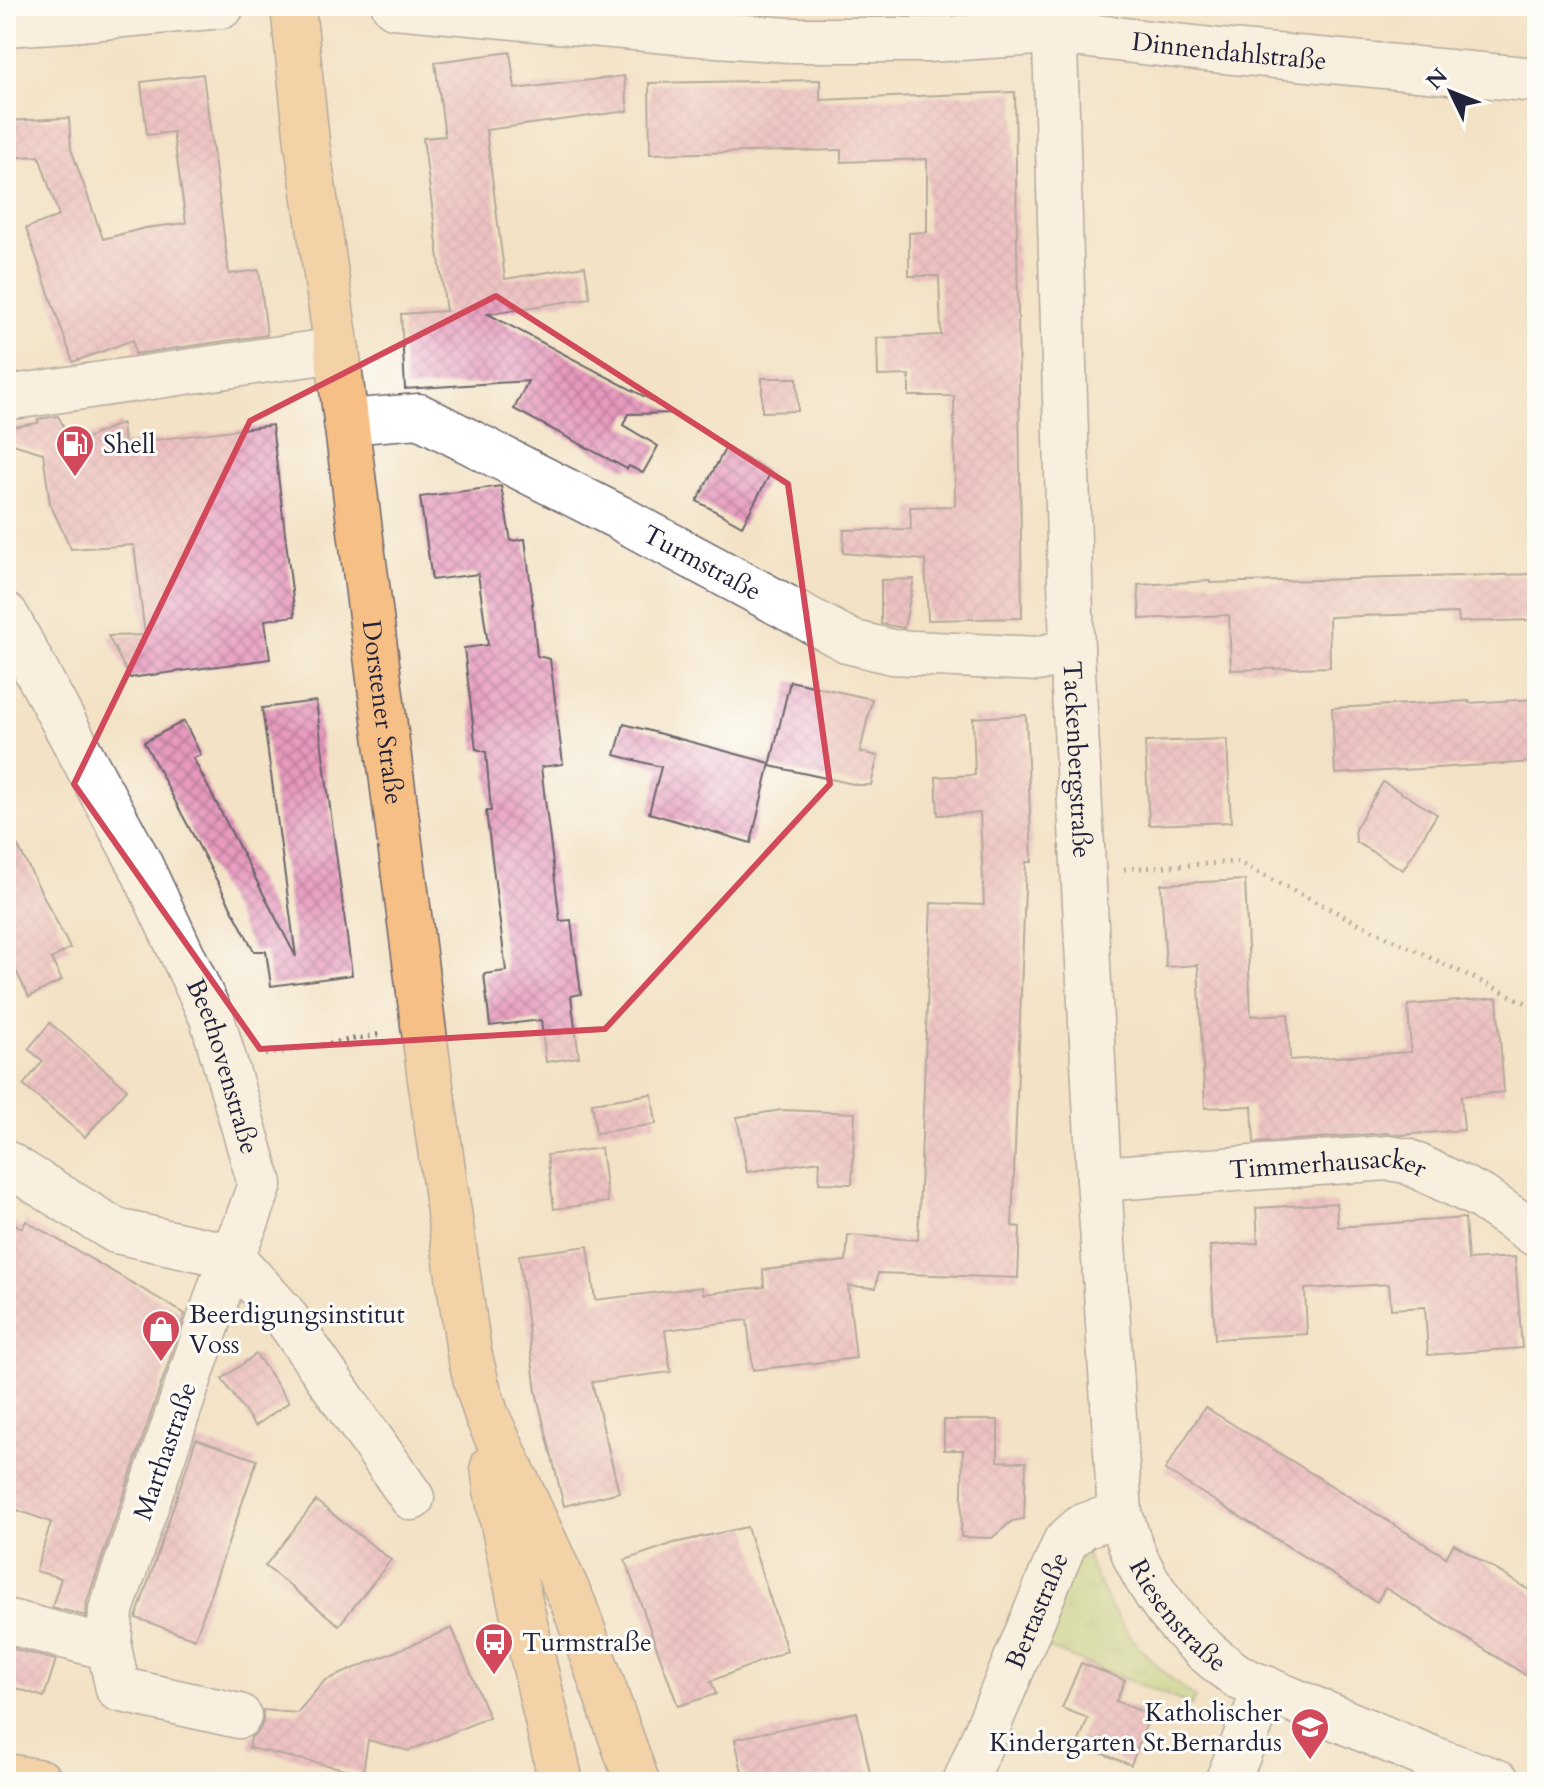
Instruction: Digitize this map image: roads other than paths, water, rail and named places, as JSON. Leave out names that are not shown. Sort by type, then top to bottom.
[{"type":"main road","name":"Dorstener Straße","points":[[293,6],[307,143],[469,1352],[487,1416],[574,1605],[637,1782]]},
{"type":"main road","name":"Dorstener Straße","points":[[487,1416],[496,1490],[561,1782]]},
{"type":"main road","points":[[6,1776],[41,1782]]},
{"type":"street","points":[[6,24],[222,6]]},
{"type":"street","name":"Dinnendahlstraße","points":[[394,6],[789,40],[929,40],[1054,19],[1236,53],[1537,80]]},
{"type":"street","name":"Tackenbergstraße","points":[[1054,19],[1072,650],[1120,1514]]},
{"type":"street","points":[[6,398],[337,350]]},
{"type":"street","name":"Turmstraße","points":[[346,422],[419,416],[618,517],[851,642],[892,652],[1038,659],[1072,650]]},
{"type":"street","name":"Beethovenstraße","points":[[6,615],[139,862],[212,1018],[260,1184],[231,1256]]},
{"type":"street","name":"Timmerhausacker","points":[[1099,1179],[1388,1158],[1407,1161],[1481,1197],[1537,1235]]},
{"type":"street","points":[[6,1163],[116,1231],[231,1256],[282,1312],[412,1498]]},
{"type":"street","name":"Marthastraße","points":[[231,1256],[111,1610],[109,1648],[118,1689],[239,1716]]},
{"type":"street","name":"Riesenstraße","points":[[1120,1514],[1136,1559],[1158,1599],[1211,1658],[1240,1678],[1434,1759],[1498,1782]]},
{"type":"street","name":"Bertastraße","points":[[965,1782],[1065,1542],[1083,1526],[1120,1514]]},
{"type":"street","points":[[6,1621],[109,1648]]},
{"type":"street","points":[[1227,1782],[1266,1688]]},
{"type":"place","name":"Shell","points":[[75,478]]},
{"type":"place","name":"Beerdigungsinstitut Voss","points":[[161,1363]]},
{"type":"place","name":"Turmstraße","points":[[494,1676]]},
{"type":"place","name":"Katholischer Kindergarten St.Bernardus","points":[[1310,1761]]}]
